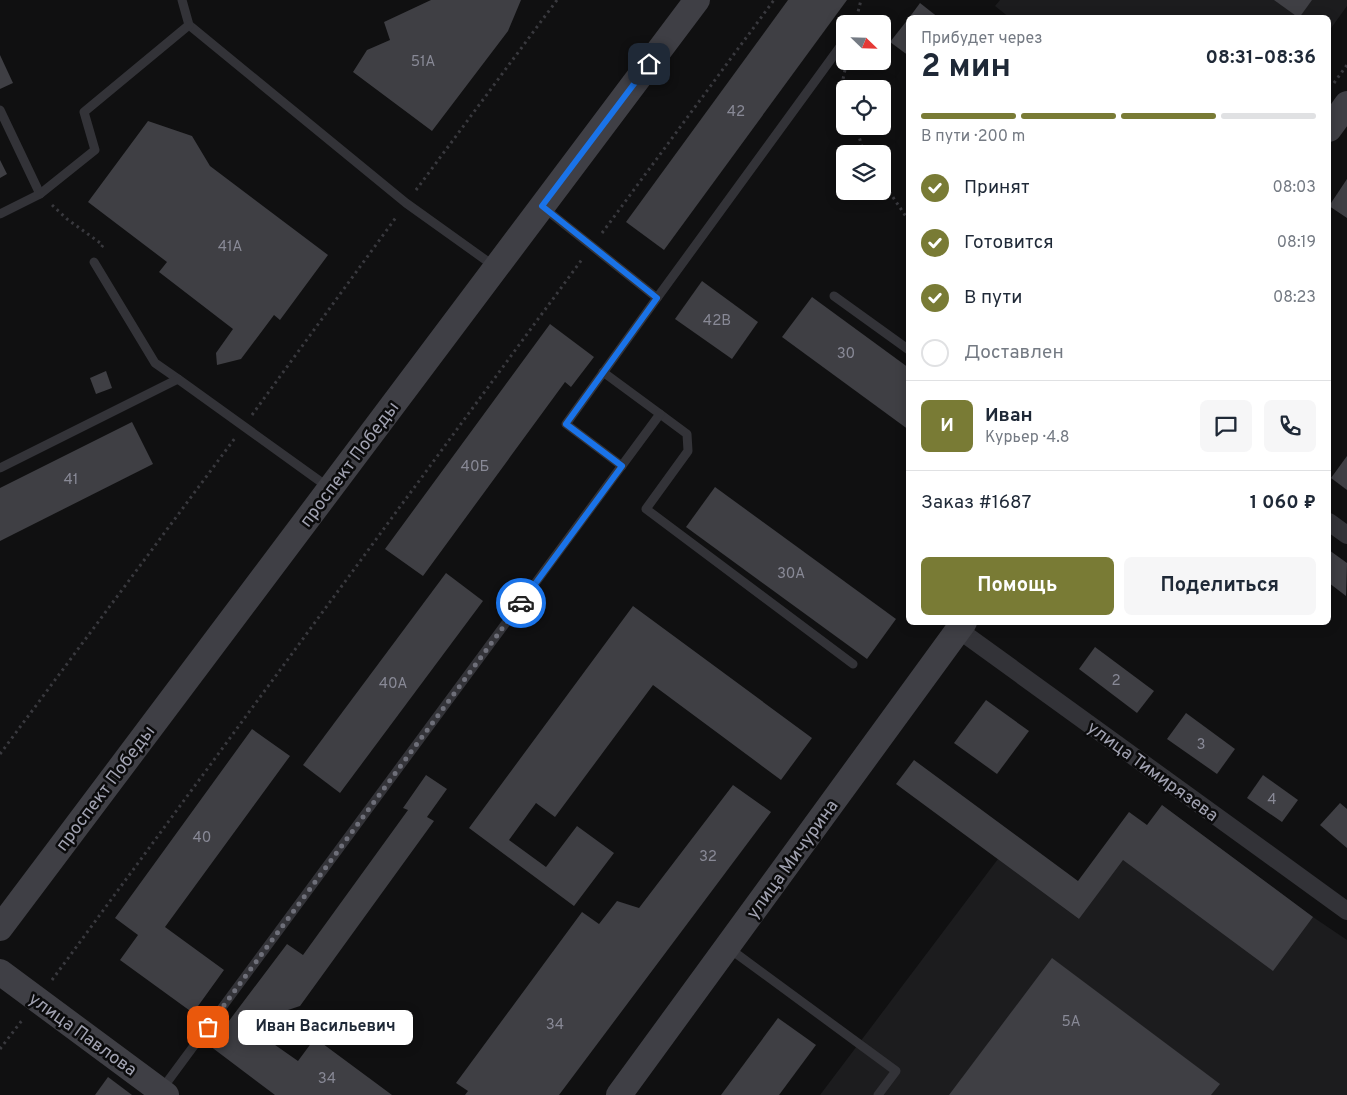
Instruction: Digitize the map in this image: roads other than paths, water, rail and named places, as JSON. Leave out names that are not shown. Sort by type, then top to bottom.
[{"type":"main road","name":"проспект Победы","points":[[0,928],[697,0]]},
{"type":"main road","points":[[1331,126],[1347,104]]},
{"type":"main road","name":"улица Мичурина","points":[[619,1095],[962,626]]},
{"type":"main road","name":"улица Павлова","points":[[0,972],[163,1093]]},
{"type":"street","points":[[1331,523],[1347,535]]},
{"type":"street","name":"улица Тимирязева","points":[[962,626],[1347,912]]},
{"type":"lane","points":[[182,0],[189,24],[406,203],[496,268]]},
{"type":"lane","points":[[0,214],[40,194],[95,150],[84,112],[189,24]]},
{"type":"lane","points":[[622,466],[566,424],[836,52]]},
{"type":"lane","points":[[0,110],[40,194]]},
{"type":"lane","points":[[542,206],[657,298]]},
{"type":"lane","points":[[94,262],[155,363],[331,488]]},
{"type":"lane","points":[[834,296],[906,348]]},
{"type":"lane","points":[[603,372],[687,434],[688,451],[646,509],[853,664]]},
{"type":"lane","points":[[0,468],[178,379]]},
{"type":"lane","points":[[163,1093],[660,414]]},
{"type":"lane","points":[[727,947],[896,1071],[878,1095]]},
{"type":"place","name":"Иван Васильевич","points":[[208,1027]]}]
